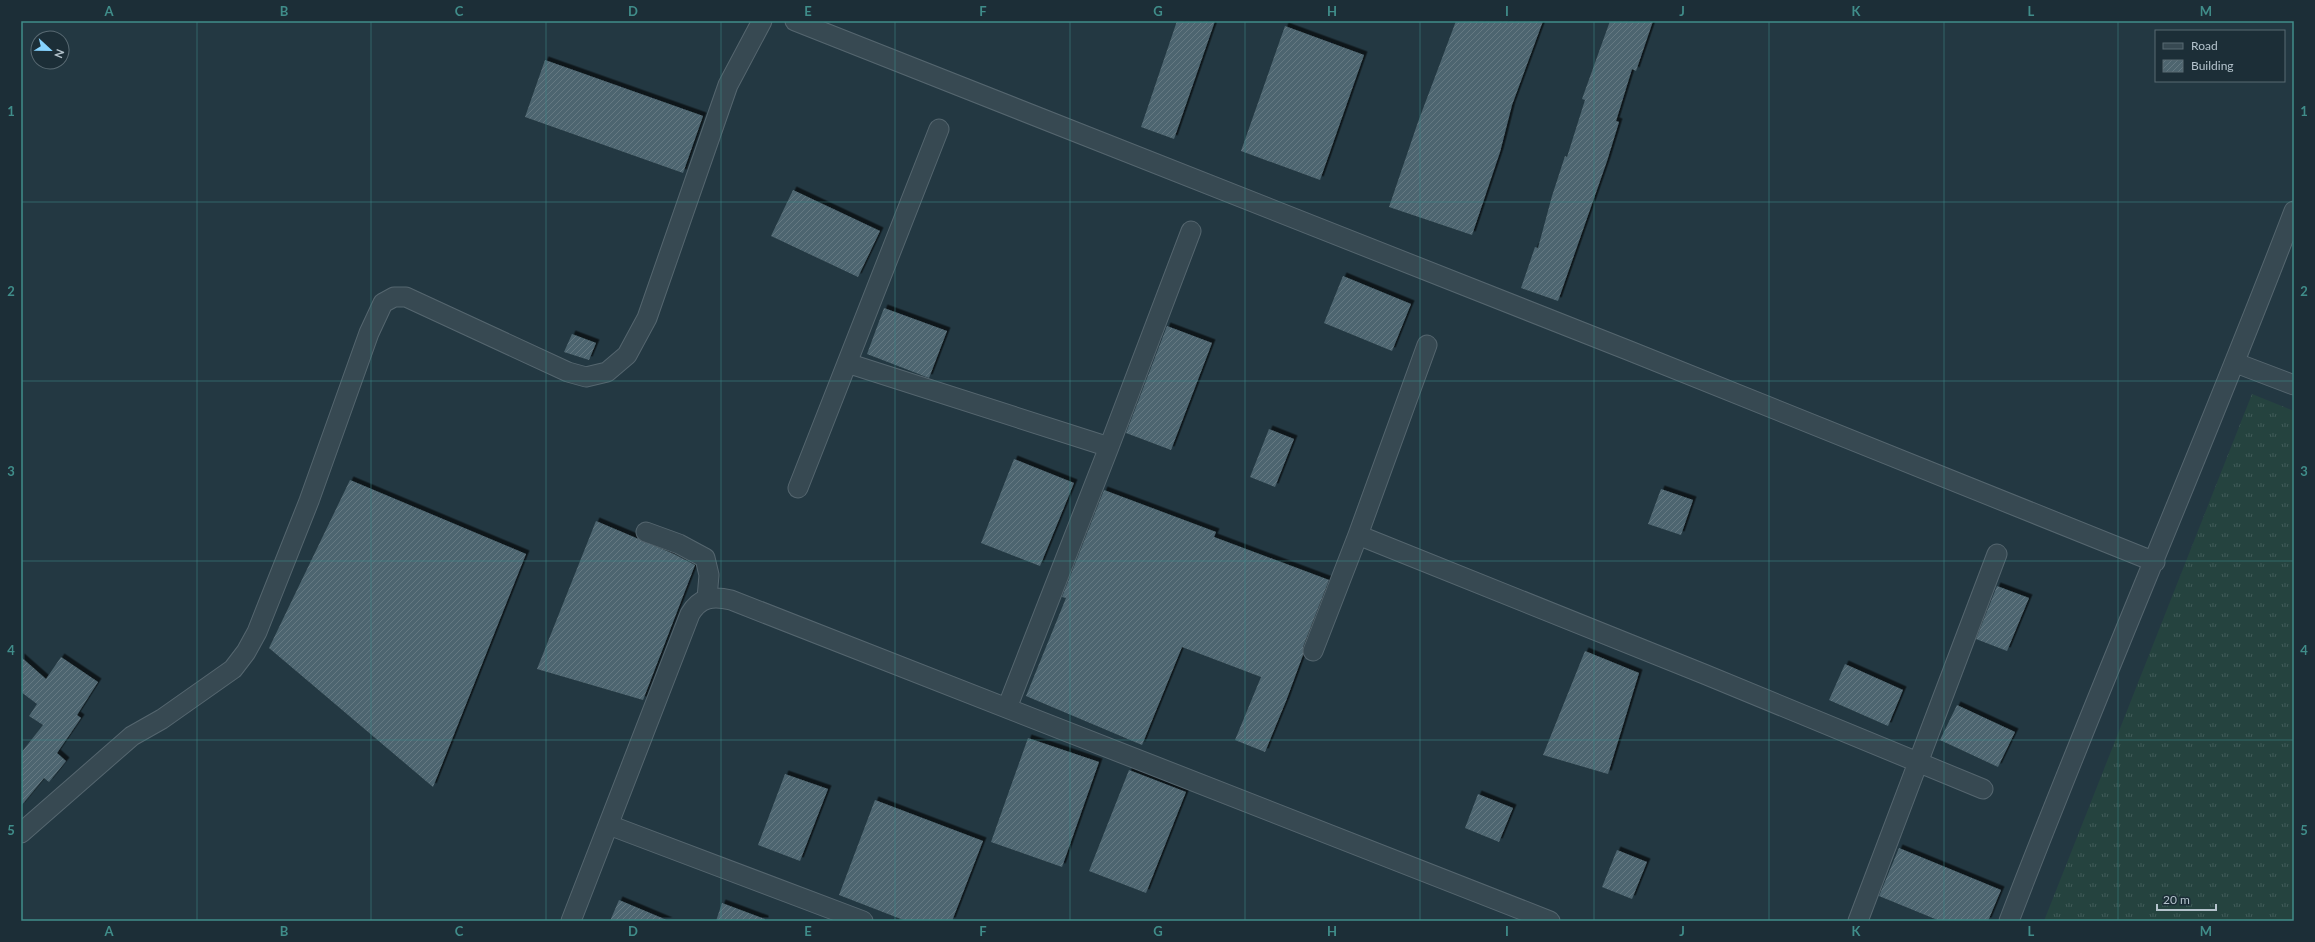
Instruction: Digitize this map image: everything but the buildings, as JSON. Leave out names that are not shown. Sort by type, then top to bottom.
[{"type":"street","points":[[21,833],[132,736],[162,719],[233,669],[246,652],[257,632],[309,501],[369,333],[383,304],[394,297],[406,297],[543,361],[586,377],[607,372],[627,355],[647,318],[728,85],[762,21]]},
{"type":"street","points":[[795,21],[1630,351],[2154,562]]},
{"type":"street","points":[[798,488],[939,129]]},
{"type":"street","points":[[2009,921],[2050,814],[2236,363],[2294,211]]},
{"type":"street","points":[[1006,708],[1109,447],[1191,231]]},
{"type":"street","points":[[1313,651],[1358,535],[1427,345]]},
{"type":"street","points":[[847,363],[1109,447]]},
{"type":"street","points":[[2236,363],[2294,385]]},
{"type":"street","points":[[646,532],[679,544],[704,558],[709,575],[707,598]]},
{"type":"street","points":[[1358,535],[1920,762],[1983,789]]},
{"type":"street","points":[[1858,921],[1920,762],[1997,554]]},
{"type":"street","points":[[571,921],[690,614],[696,605],[707,598],[718,597],[731,600],[1550,921]]},
{"type":"street","points":[[609,825],[863,921]]},
{"type":"green space","points":[[2252,394],[2294,411],[2294,921],[2044,921]]}]
